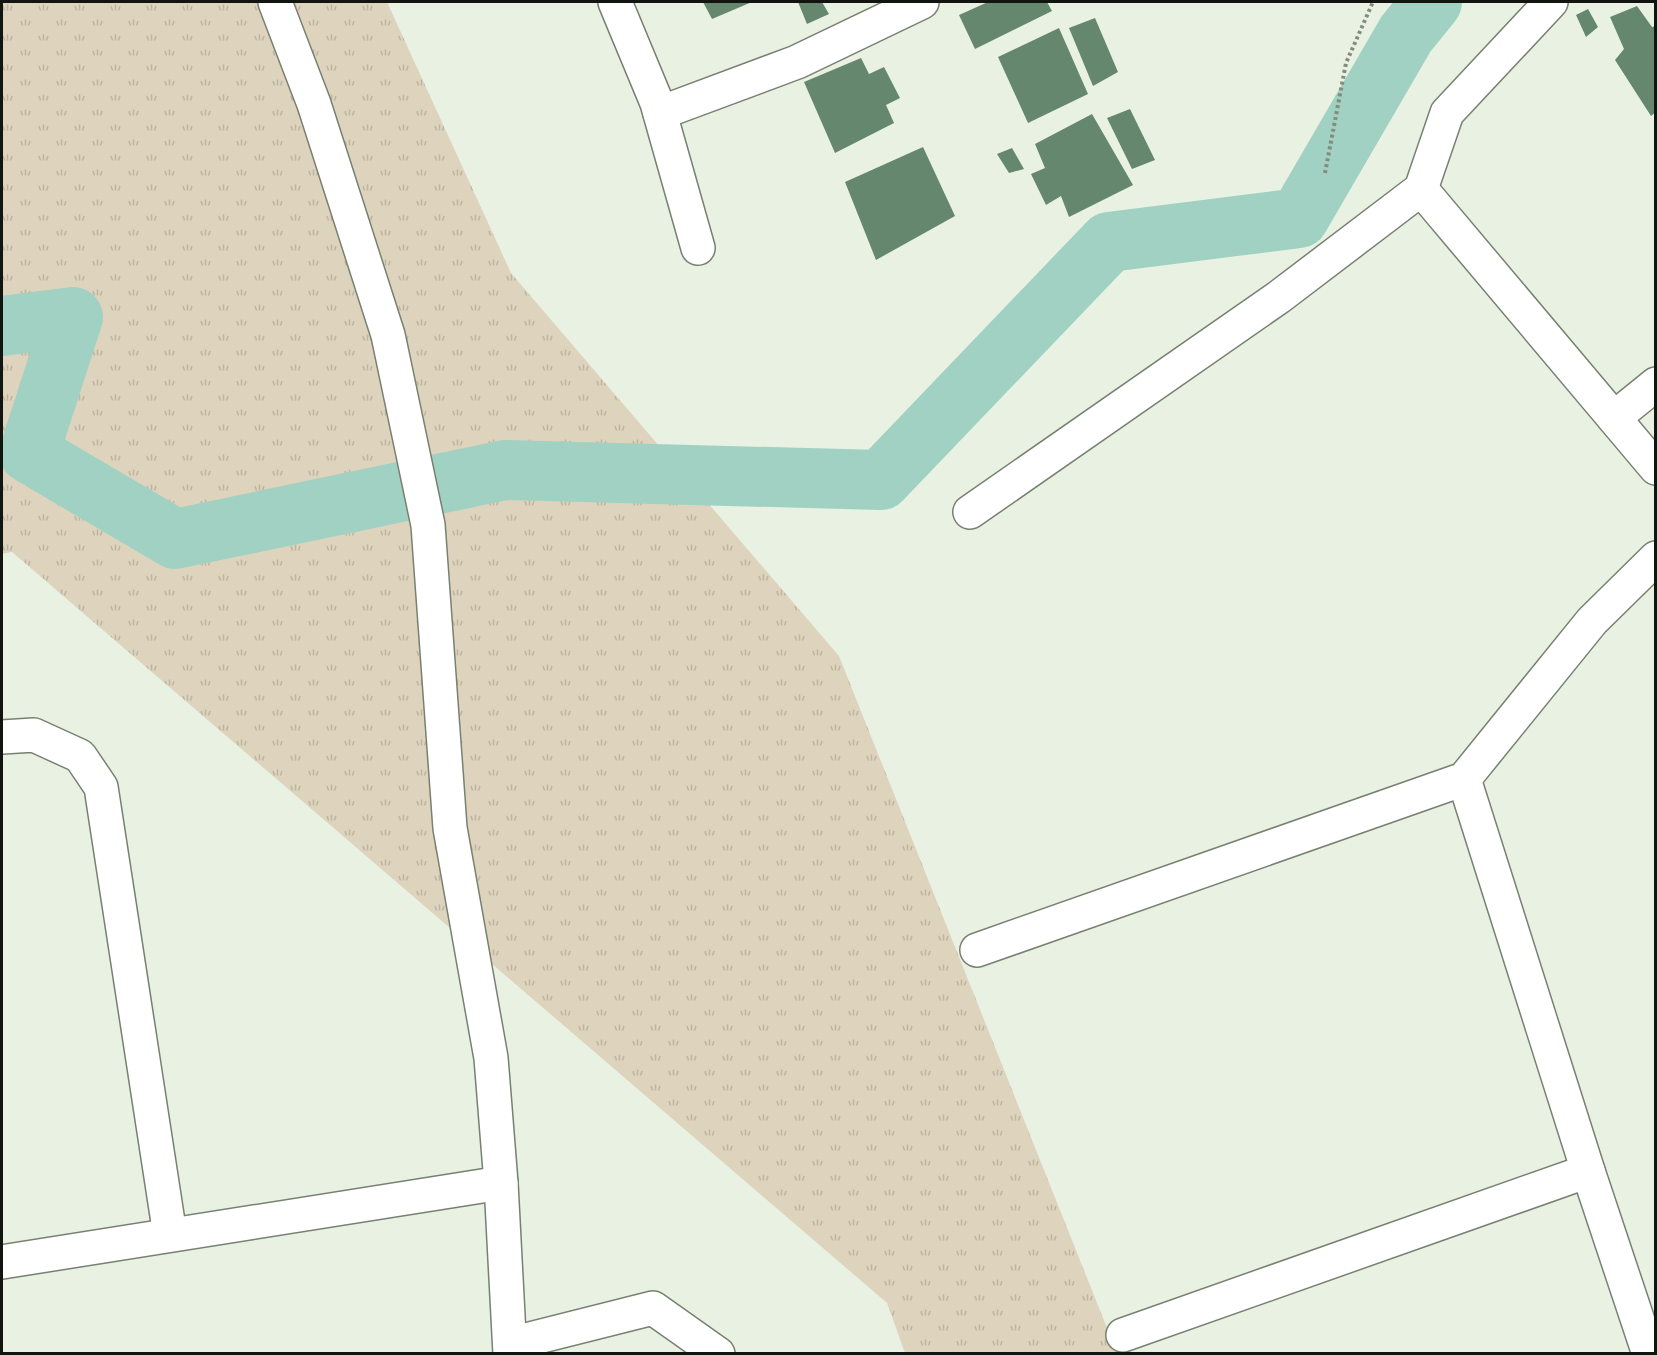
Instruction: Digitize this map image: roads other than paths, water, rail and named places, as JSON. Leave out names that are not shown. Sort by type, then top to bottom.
[{"type":"street","points":[[274,2],[314,104],[388,335],[428,525],[450,828],[491,1058],[510,1349],[653,1308],[718,1353]]},
{"type":"street","points":[[615,2],[660,113],[698,248]]},
{"type":"street","points":[[660,113],[797,62],[922,2]]},
{"type":"street","points":[[970,512],[1279,297],[1421,189],[1447,112],[1551,2]]},
{"type":"street","points":[[1421,189],[1656,468]]},
{"type":"street","points":[[1614,418],[1656,384]]},
{"type":"street","points":[[977,950],[1464,778],[1592,621],[1656,558]]},
{"type":"street","points":[[2,737],[34,735],[80,756],[101,787],[170,1235]]},
{"type":"street","points":[[1464,778],[1588,1171],[1649,1353]]},
{"type":"street","points":[[1123,1335],[1588,1171]]},
{"type":"street","points":[[2,1263],[501,1184]]},
{"type":"waterway","points":[[2,326],[73,317],[29,453],[175,539],[505,470],[881,480],[1109,242],[1299,218],[1406,34],[1432,2]]}]
